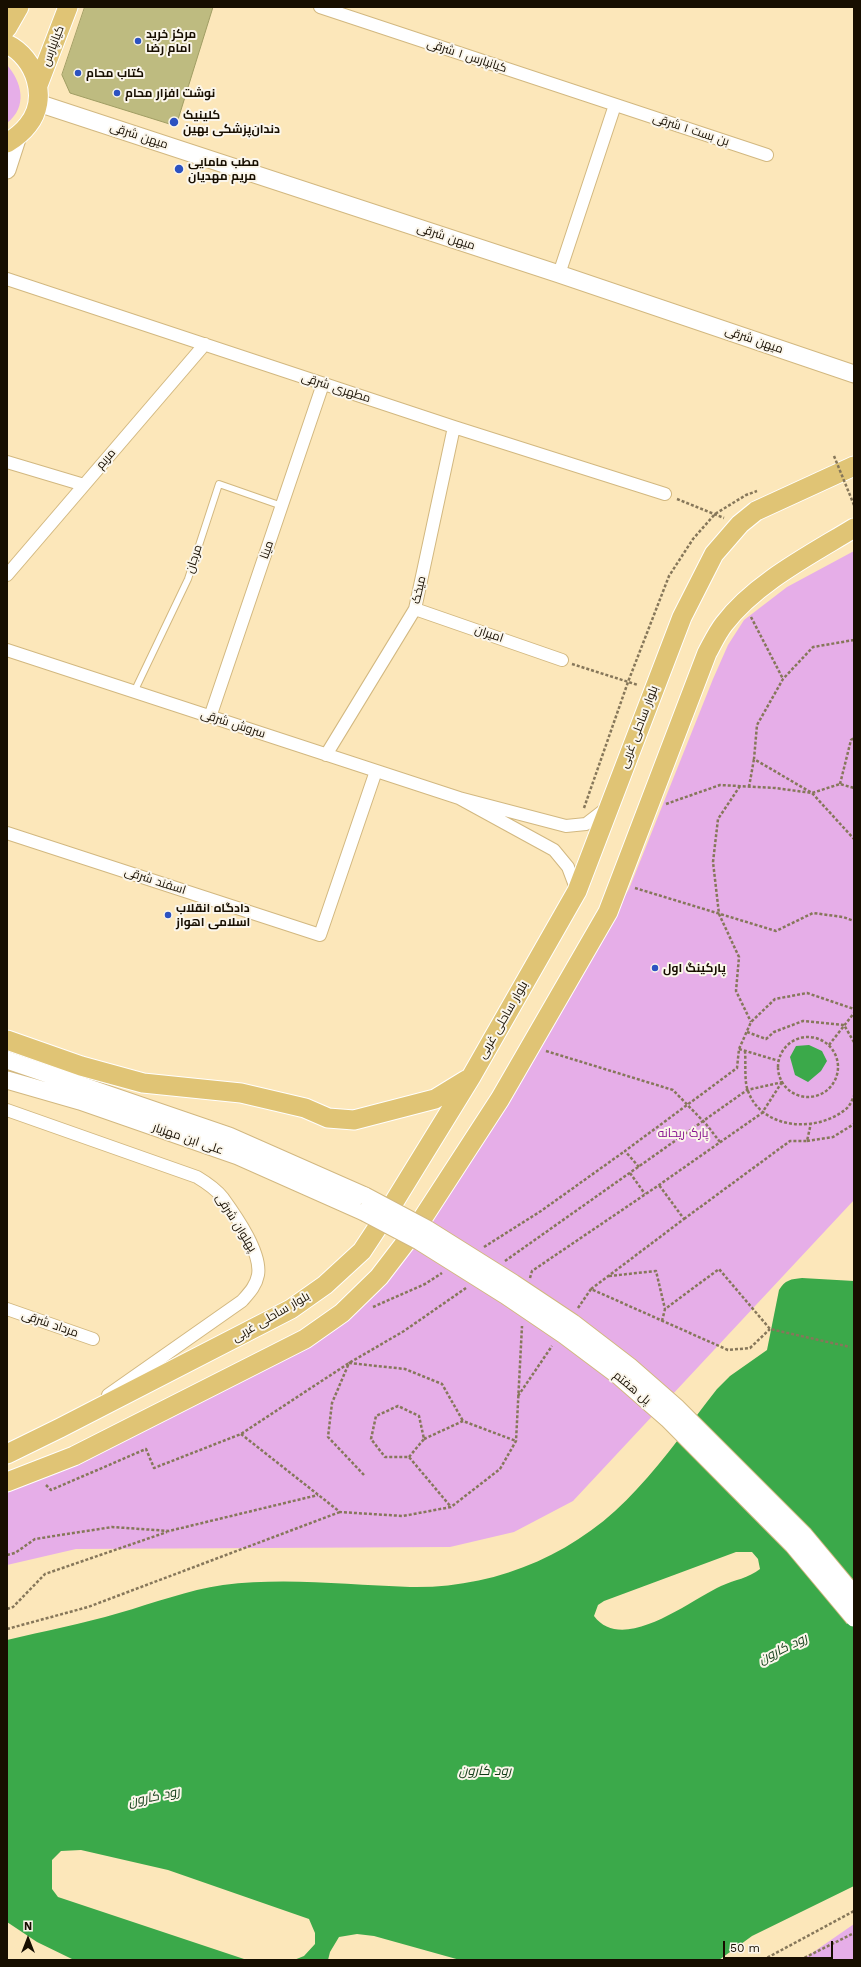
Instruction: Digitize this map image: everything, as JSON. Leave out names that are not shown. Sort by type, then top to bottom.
[{"type":"main road","points":[[7,28],[19,7]]},
{"type":"main road","name":"کیانپارس","points":[[13,140],[29,125],[68,7]]},
{"type":"main road","points":[[7,44],[14,47],[25,57],[34,70],[38,94]]},
{"type":"main road","name":"میهن شرقی","points":[[38,94],[854,374]]},
{"type":"main road","points":[[7,170],[13,140]]},
{"type":"main road","name":"بلوار ساحلی غربی","points":[[7,1454],[291,1309],[325,1285],[362,1251],[391,1208],[471,1077],[577,891],[682,617],[714,554],[740,524],[756,511],[854,466]]},
{"type":"main road","points":[[7,1482],[74,1456],[305,1339],[342,1313],[379,1277],[415,1230],[500,1099],[608,912],[707,653],[724,624],[744,603],[780,573],[854,528]]},
{"type":"main road","points":[[7,1040],[81,1066],[143,1084],[241,1094],[305,1108],[328,1118],[354,1120],[435,1099],[471,1077]]},
{"type":"main road","points":[[7,1060],[229,1136],[364,1204]]},
{"type":"main road","name":"علی ابن مهزیار","points":[[7,1080],[80,1101],[238,1156],[364,1204]]},
{"type":"main road","name":"پل هفتم","points":[[364,1204],[426,1229],[573,1323],[628,1366],[677,1408],[798,1530],[854,1595]]},
{"type":"main road","name":"پل هفتم","points":[[364,1204],[419,1241],[505,1294],[564,1335],[620,1377],[668,1418],[793,1545],[854,1618]]},
{"type":"street","name":"کیانپارس ۱ شرقی","points":[[320,7],[615,105]]},
{"type":"street","name":"بن بست ۱ شرقی","points":[[615,105],[767,155]]},
{"type":"street","points":[[559,274],[615,105]]},
{"type":"street","name":"مطهری شرقی","points":[[7,279],[454,427],[665,494]]},
{"type":"street","name":"مریم","points":[[7,575],[204,344]]},
{"type":"street","name":"مینا","points":[[210,717],[324,384]]},
{"type":"street","name":"میخک","points":[[326,755],[416,609],[454,427]]},
{"type":"street","points":[[7,462],[84,485]]},
{"type":"street","name":"امیران","points":[[416,609],[562,660]]},
{"type":"street","name":"سروش شرقی","points":[[7,650],[459,798]]},
{"type":"street","name":"اسفند شرقی","points":[[7,833],[320,935],[376,771]]},
{"type":"street","points":[[459,798],[566,826],[586,824],[609,806]]},
{"type":"street","points":[[459,798],[554,850],[568,867],[577,891]]},
{"type":"street","name":"پهلوان شرقی","points":[[7,1110],[197,1177],[210,1185],[223,1198],[257,1255],[258,1263],[256,1282],[254,1288],[242,1301],[60,1428]]},
{"type":"street","name":"مرداد شرقی","points":[[7,1310],[94,1339]]},
{"type":"lane","name":"مرجان","points":[[134,692],[188,579],[219,484],[282,506]]},
{"type":"path","points":[[834,456],[854,505]]},
{"type":"path","points":[[665,494],[740,524]]},
{"type":"path","points":[[744,603],[783,679]]},
{"type":"path","points":[[749,787],[754,759],[757,725],[783,679],[813,647],[854,640]]},
{"type":"path","points":[[562,660],[654,690]]},
{"type":"path","points":[[840,784],[851,740],[854,738]]},
{"type":"path","points":[[754,759],[812,793],[854,839]]},
{"type":"path","points":[[646,811],[720,785],[812,793],[840,784],[854,788]]},
{"type":"path","points":[[740,786],[718,819],[713,862],[719,914],[739,957],[736,991],[751,1022]]},
{"type":"path","points":[[619,883],[776,931],[813,913],[854,920]]},
{"type":"path","points":[[639,1167],[625,1151],[737,1068],[739,1049],[751,1022],[775,999],[807,993],[854,1009]]},
{"type":"path","points":[[829,1045],[854,1013]]},
{"type":"path","points":[[747,1032],[766,1040],[774,1032],[803,1020],[844,1025]]},
{"type":"path","points":[[844,1025],[854,1042]]},
{"type":"path","points":[[803,1038],[821,1040],[829,1045],[835,1053],[838,1063],[838,1073],[834,1082],[827,1090],[818,1095],[808,1097],[798,1095],[789,1090],[782,1082],[779,1061],[788,1046],[803,1038]]},
{"type":"path","points":[[530,1046],[577,1062],[673,1090],[688,1104],[720,1142]]},
{"type":"path","points":[[739,1049],[779,1061]]},
{"type":"path","points":[[745,1051],[747,1090],[762,1113],[783,1122],[810,1123],[824,1121],[847,1108],[854,1096]]},
{"type":"path","points":[[502,1263],[747,1090],[782,1082]]},
{"type":"path","points":[[529,1285],[532,1271],[762,1113],[782,1082]]},
{"type":"path","points":[[807,1141],[810,1123]]},
{"type":"path","points":[[574,1315],[591,1289],[790,1141],[807,1141],[834,1137],[854,1124]]},
{"type":"path","points":[[630,1173],[645,1194]]},
{"type":"path","points":[[659,1185],[684,1219]]},
{"type":"path","points":[[665,1309],[719,1269],[770,1329],[850,1347]]},
{"type":"path","points":[[608,1276],[656,1271],[665,1309],[662,1321]]},
{"type":"path","points":[[43,1482],[51,1490],[146,1449],[154,1468],[241,1434],[349,1363],[404,1331],[469,1285]]},
{"type":"path","points":[[591,1289],[728,1350],[750,1348],[770,1329]]},
{"type":"path","points":[[7,1629],[88,1607],[340,1512],[403,1516],[451,1506],[500,1469],[516,1441],[522,1320]]},
{"type":"path","points":[[518,1397],[556,1340]]},
{"type":"path","points":[[349,1363],[406,1369],[442,1384],[463,1421],[516,1441]]},
{"type":"path","points":[[349,1363],[332,1403],[328,1437],[364,1475]]},
{"type":"path","points":[[424,1439],[419,1416],[398,1406],[376,1416],[371,1439],[385,1457],[409,1457],[451,1506]]},
{"type":"path","points":[[409,1457],[424,1439],[463,1421]]},
{"type":"path","points":[[241,1434],[340,1512]]},
{"type":"path","points":[[7,1609],[12,1607],[45,1574],[87,1561],[169,1531],[318,1495]]},
{"type":"path","points":[[7,1555],[15,1553],[36,1539],[112,1527],[169,1531]]},
{"type":"path","points":[[763,1960],[854,1911]]},
{"type":"path","points":[[800,1960],[854,1933]]},
{"type":"green space","points":[[7,65],[19,87],[20,102],[14,117],[7,123]]},
{"type":"green space","name":"پارک ریحانه","points":[[854,551],[854,1200],[573,1501],[514,1532],[450,1547],[76,1549],[7,1565],[7,1493],[339,1319],[503,1102],[629,889],[713,679],[728,645],[744,620],[787,587]]},
{"type":"green space","points":[[854,1924],[854,1960],[802,1960]]},
{"type":"water","points":[[809,1045],[822,1051],[827,1061],[821,1071],[808,1082],[795,1075],[790,1057],[796,1046]]},
{"type":"water","name":"رود کارون","points":[[802,1278],[854,1281],[854,1886],[752,1936],[719,1960],[460,1960],[374,1936],[357,1934],[339,1937],[330,1952],[328,1960],[294,1960],[304,1956],[315,1944],[315,1933],[309,1919],[168,1870],[81,1850],[61,1851],[52,1860],[52,1889],[58,1897],[247,1960],[74,1960],[37,1942],[7,1922],[7,1640],[91,1621],[184,1593],[223,1585],[270,1582],[317,1582],[410,1587],[442,1586],[474,1582],[505,1574],[534,1563],[563,1549],[590,1532],[614,1512],[637,1489],[678,1440],[717,1389],[730,1376],[767,1350],[779,1290],[786,1282]],"holes":[[[736,1552],[752,1552],[758,1559],[760,1569],[756,1572],[721,1586],[657,1621],[639,1627],[622,1630],[607,1626],[594,1616],[598,1605],[604,1601]]]},
{"type":"building","name":"مرکز خرید امام رضا","points":[[85,7],[213,7],[176,126],[70,93],[62,75]]},
{"type":"place","name":"مرکز خرید امام رضا","points":[[138,41]]},
{"type":"place","name":"کتاب محام","points":[[78,73]]},
{"type":"place","name":"نوشت افزار محام","points":[[117,93]]},
{"type":"place","name":"کلینیک دندان‌پزشکی بهین","points":[[174,122]]},
{"type":"place","name":"مطب مامایی مریم مهدیان","points":[[179,169]]},
{"type":"place","name":"دادگاه انقلاب اسلامی اهواز","points":[[168,915]]},
{"type":"place","name":"پارکینگ اول","points":[[655,968]]}]
